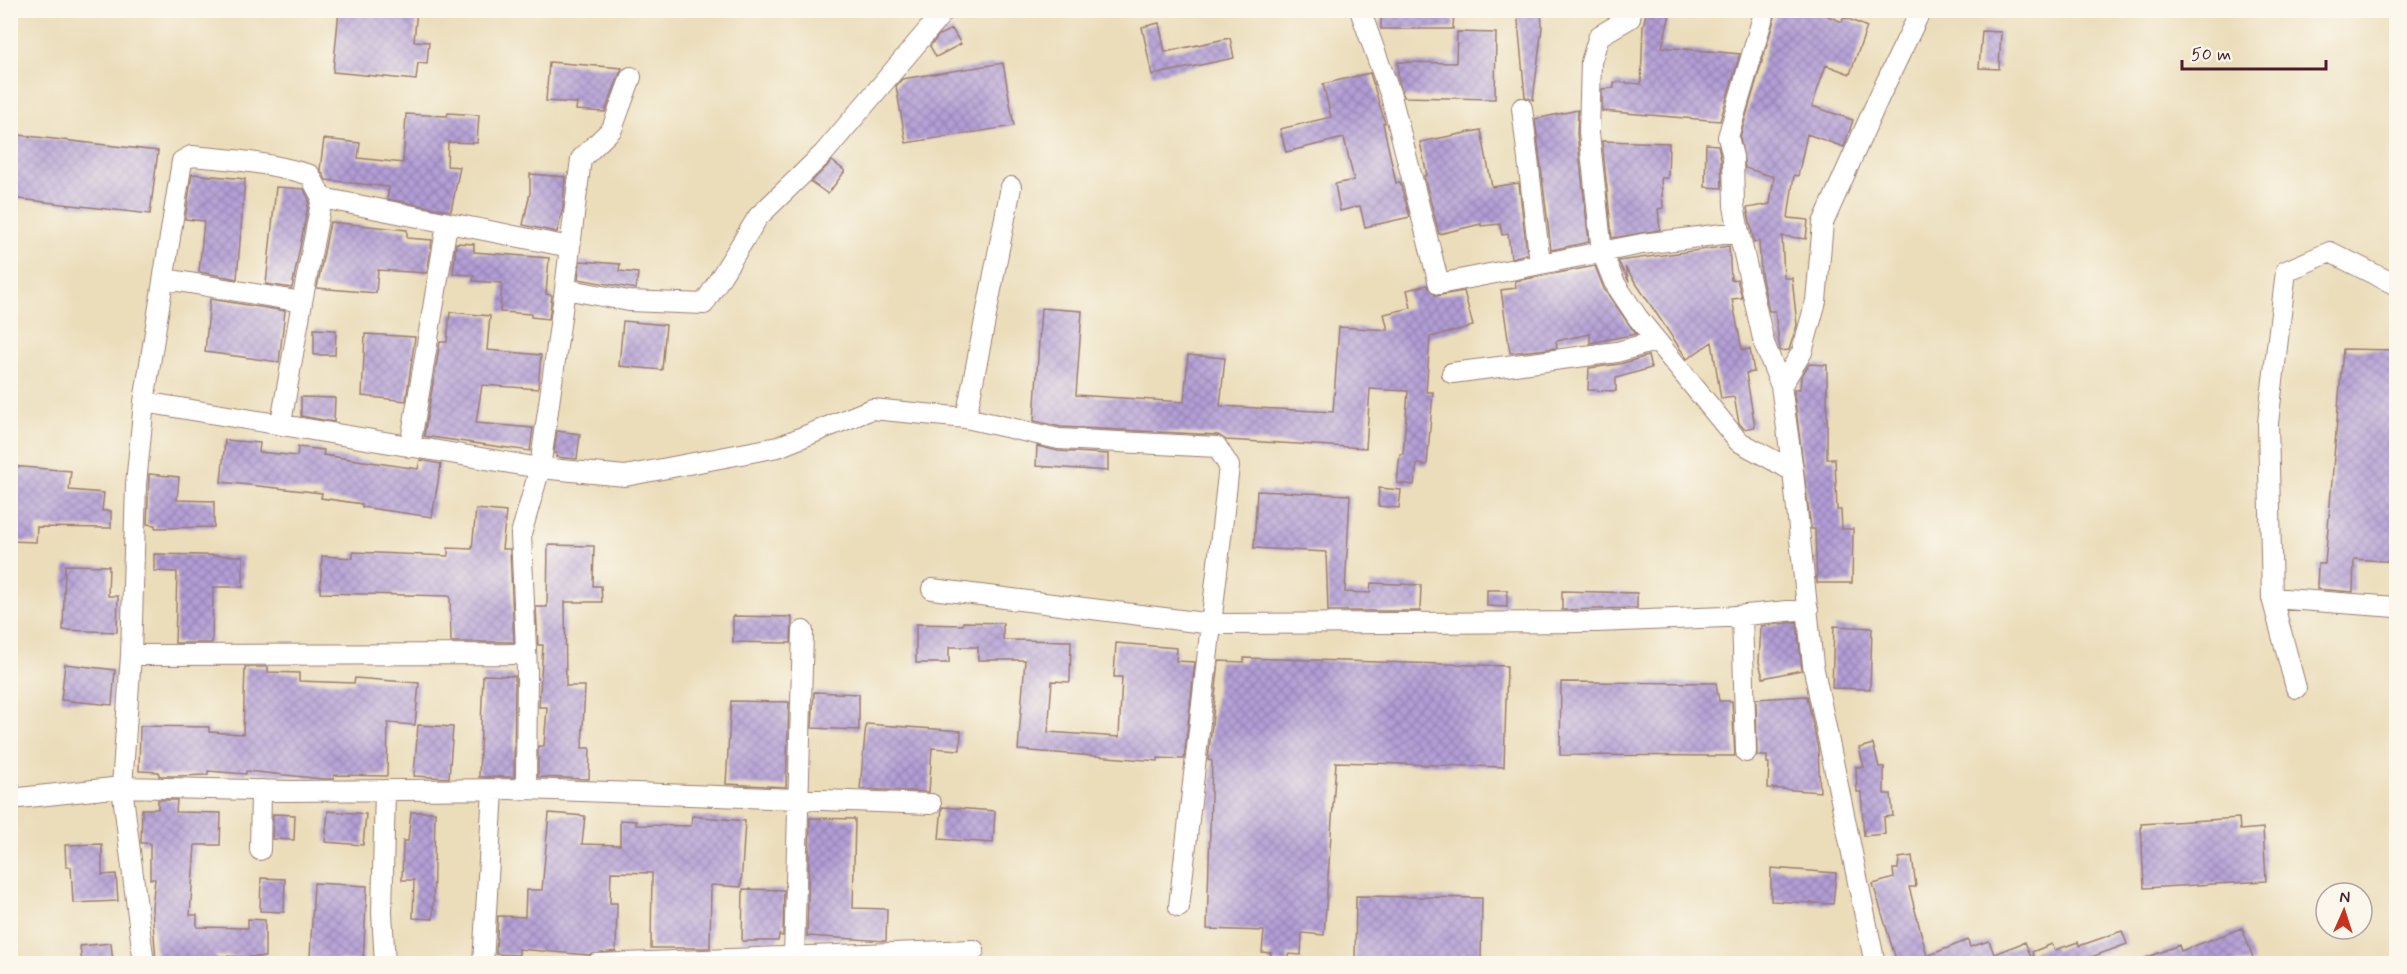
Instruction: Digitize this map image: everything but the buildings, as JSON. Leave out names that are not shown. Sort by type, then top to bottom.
[{"type":"street","points":[[565,290],[629,300],[704,304],[758,217],[823,154],[945,10]]},
{"type":"street","points":[[1359,10],[1391,96],[1439,284],[1670,239],[1739,232]]},
{"type":"street","points":[[1631,10],[1630,18],[1599,36],[1592,62],[1589,133],[1602,252],[1614,282],[1656,341],[1737,441],[1793,471]]},
{"type":"street","points":[[1765,10],[1728,137],[1733,158],[1734,206],[1764,343],[1781,386],[1793,471],[1814,665],[1875,963]]},
{"type":"street","points":[[1781,386],[1802,352],[1816,301],[1823,223],[1880,94],[1921,10]]},
{"type":"street","points":[[526,789],[526,654],[521,534],[540,468],[581,159],[612,129],[631,77]]},
{"type":"street","points":[[1522,108],[1540,263]]},
{"type":"street","points":[[144,963],[122,787],[131,655],[136,484],[144,402],[166,279],[180,167],[182,160],[191,156],[249,161],[310,175],[322,198],[281,423]]},
{"type":"street","points":[[966,418],[1011,187]]},
{"type":"street","points":[[322,198],[570,247]]},
{"type":"street","points":[[410,447],[447,224]]},
{"type":"street","points":[[2296,688],[2272,598],[2268,423],[2286,271],[2330,252],[2397,285]]},
{"type":"street","points":[[166,279],[302,302]]},
{"type":"street","points":[[1452,373],[1617,352],[1656,341]]},
{"type":"street","points":[[144,402],[281,423],[540,468],[625,476],[778,447],[872,409],[966,418],[1059,439],[1217,447],[1229,466],[1179,907]]},
{"type":"street","points":[[932,589],[1212,624],[1596,622],[1742,616],[1808,609]]},
{"type":"street","points":[[2272,598],[2397,607]]},
{"type":"street","points":[[1742,616],[1746,752]]},
{"type":"street","points":[[794,955],[803,631]]},
{"type":"street","points":[[131,655],[526,654]]},
{"type":"street","points":[[10,799],[122,787],[261,790],[526,789],[799,801],[931,804]]},
{"type":"street","points":[[260,850],[261,790]]},
{"type":"street","points":[[385,963],[381,913],[386,790]]},
{"type":"street","points":[[483,963],[493,790]]},
{"type":"street","points":[[596,963],[974,950]]}]
